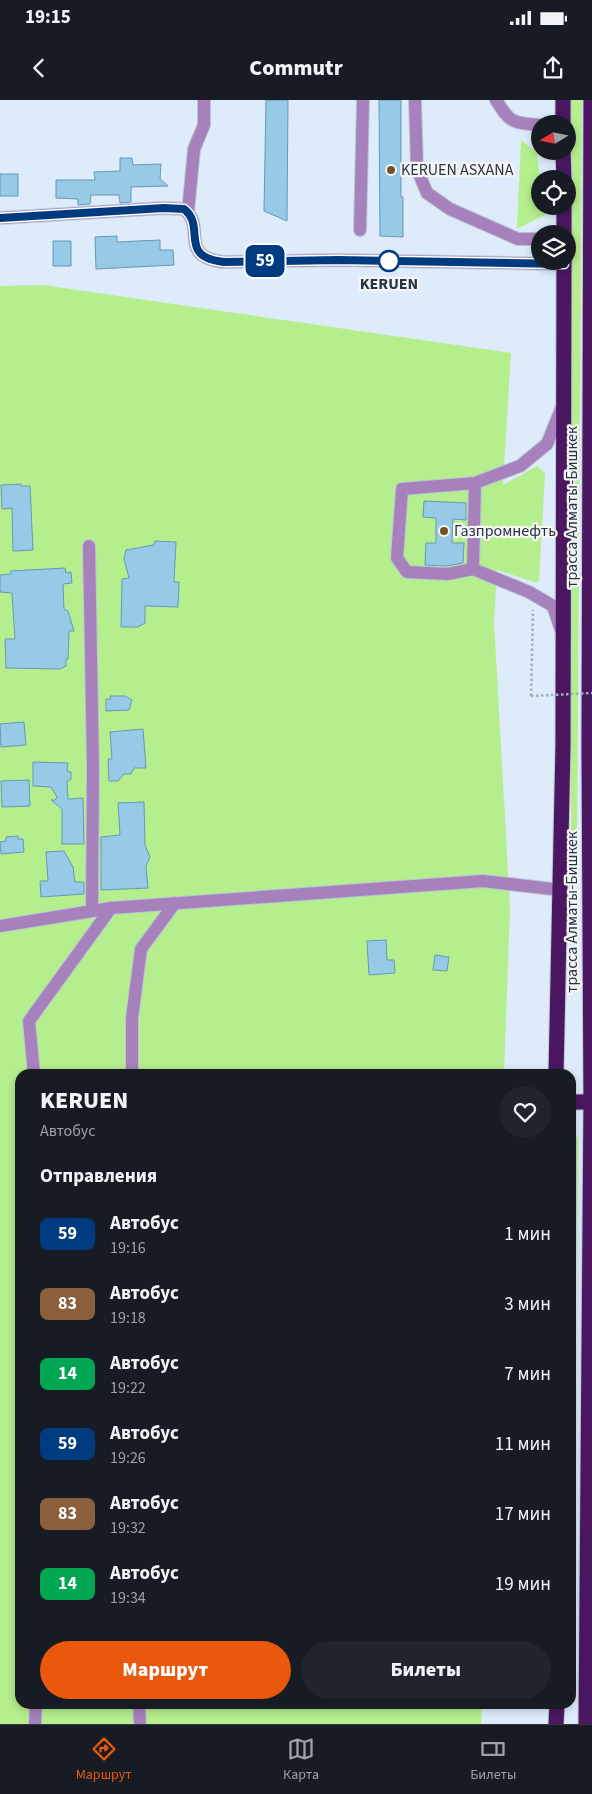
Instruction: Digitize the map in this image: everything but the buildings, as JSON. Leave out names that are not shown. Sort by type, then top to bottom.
[{"type":"highway","points":[[563,100],[563,115]]},
{"type":"highway","name":"трасса Алматы-Бишкек","points":[[588,1723],[591,1378],[591,100]]},
{"type":"highway","name":"трасса Алматы-Бишкек","points":[[556,1069],[562,890],[564,270]]},
{"type":"highway","points":[[576,1102],[591,1102]]},
{"type":"highway","points":[[556,1709],[556,1724]]},
{"type":"street","points":[[204,100],[204,125],[194,149],[188,212],[199,254],[211,260],[531,262]]},
{"type":"street","points":[[360,230],[363,100]]},
{"type":"street","points":[[415,100],[417,169],[427,193],[450,209],[518,238],[531,239]]},
{"type":"street","points":[[496,100],[507,118],[531,124]]},
{"type":"street","points":[[0,218],[164,208],[184,209],[188,212]]},
{"type":"street","points":[[563,636],[553,606],[533,595],[473,568],[448,574],[407,572],[397,558],[402,488],[474,483],[520,466],[547,444],[564,402]]},
{"type":"street","points":[[473,568],[474,483]]},
{"type":"street","points":[[89,546],[94,768],[92,911]]},
{"type":"street","points":[[0,926],[111,908],[484,881],[562,890]]},
{"type":"street","points":[[132,1069],[132,1018],[141,949],[175,903]]},
{"type":"street","points":[[34,1069],[29,1021],[111,908]]},
{"type":"street","points":[[35,1724],[36,1709]]},
{"type":"street","points":[[139,1709],[140,1724]]},
{"type":"path","points":[[533,595],[531,696],[592,693]]},
{"type":"green space","points":[[571,100],[582,100],[577,851],[571,844],[571,270],[576,270],[576,225],[571,225],[571,215],[576,215],[576,170],[571,170],[571,160],[576,160],[576,115],[571,115]]},
{"type":"green space","points":[[521,140],[531,148],[531,160],[538,160],[539,170],[531,170],[531,215],[545,215],[517,229]]},
{"type":"green space","points":[[43,285],[511,353],[503,485],[537,466],[545,473],[539,581],[534,582],[497,570],[494,621],[510,908],[504,1069],[15,1069],[15,1709],[482,1709],[481,1724],[0,1724],[0,286]]},
{"type":"green space","points":[[576,1137],[578,1137],[576,1273]]},
{"type":"bus line","name":"59","points":[[0,218],[164,208],[184,209],[191,218],[195,244],[199,254],[211,260],[224,262],[338,260],[531,263]]},
{"type":"place","name":"KERUEN ASXANA","points":[[391,170]]},
{"type":"place","name":"KERUEN","points":[[389,261]]},
{"type":"place","name":"Газпромнефть","points":[[444,531]]}]
